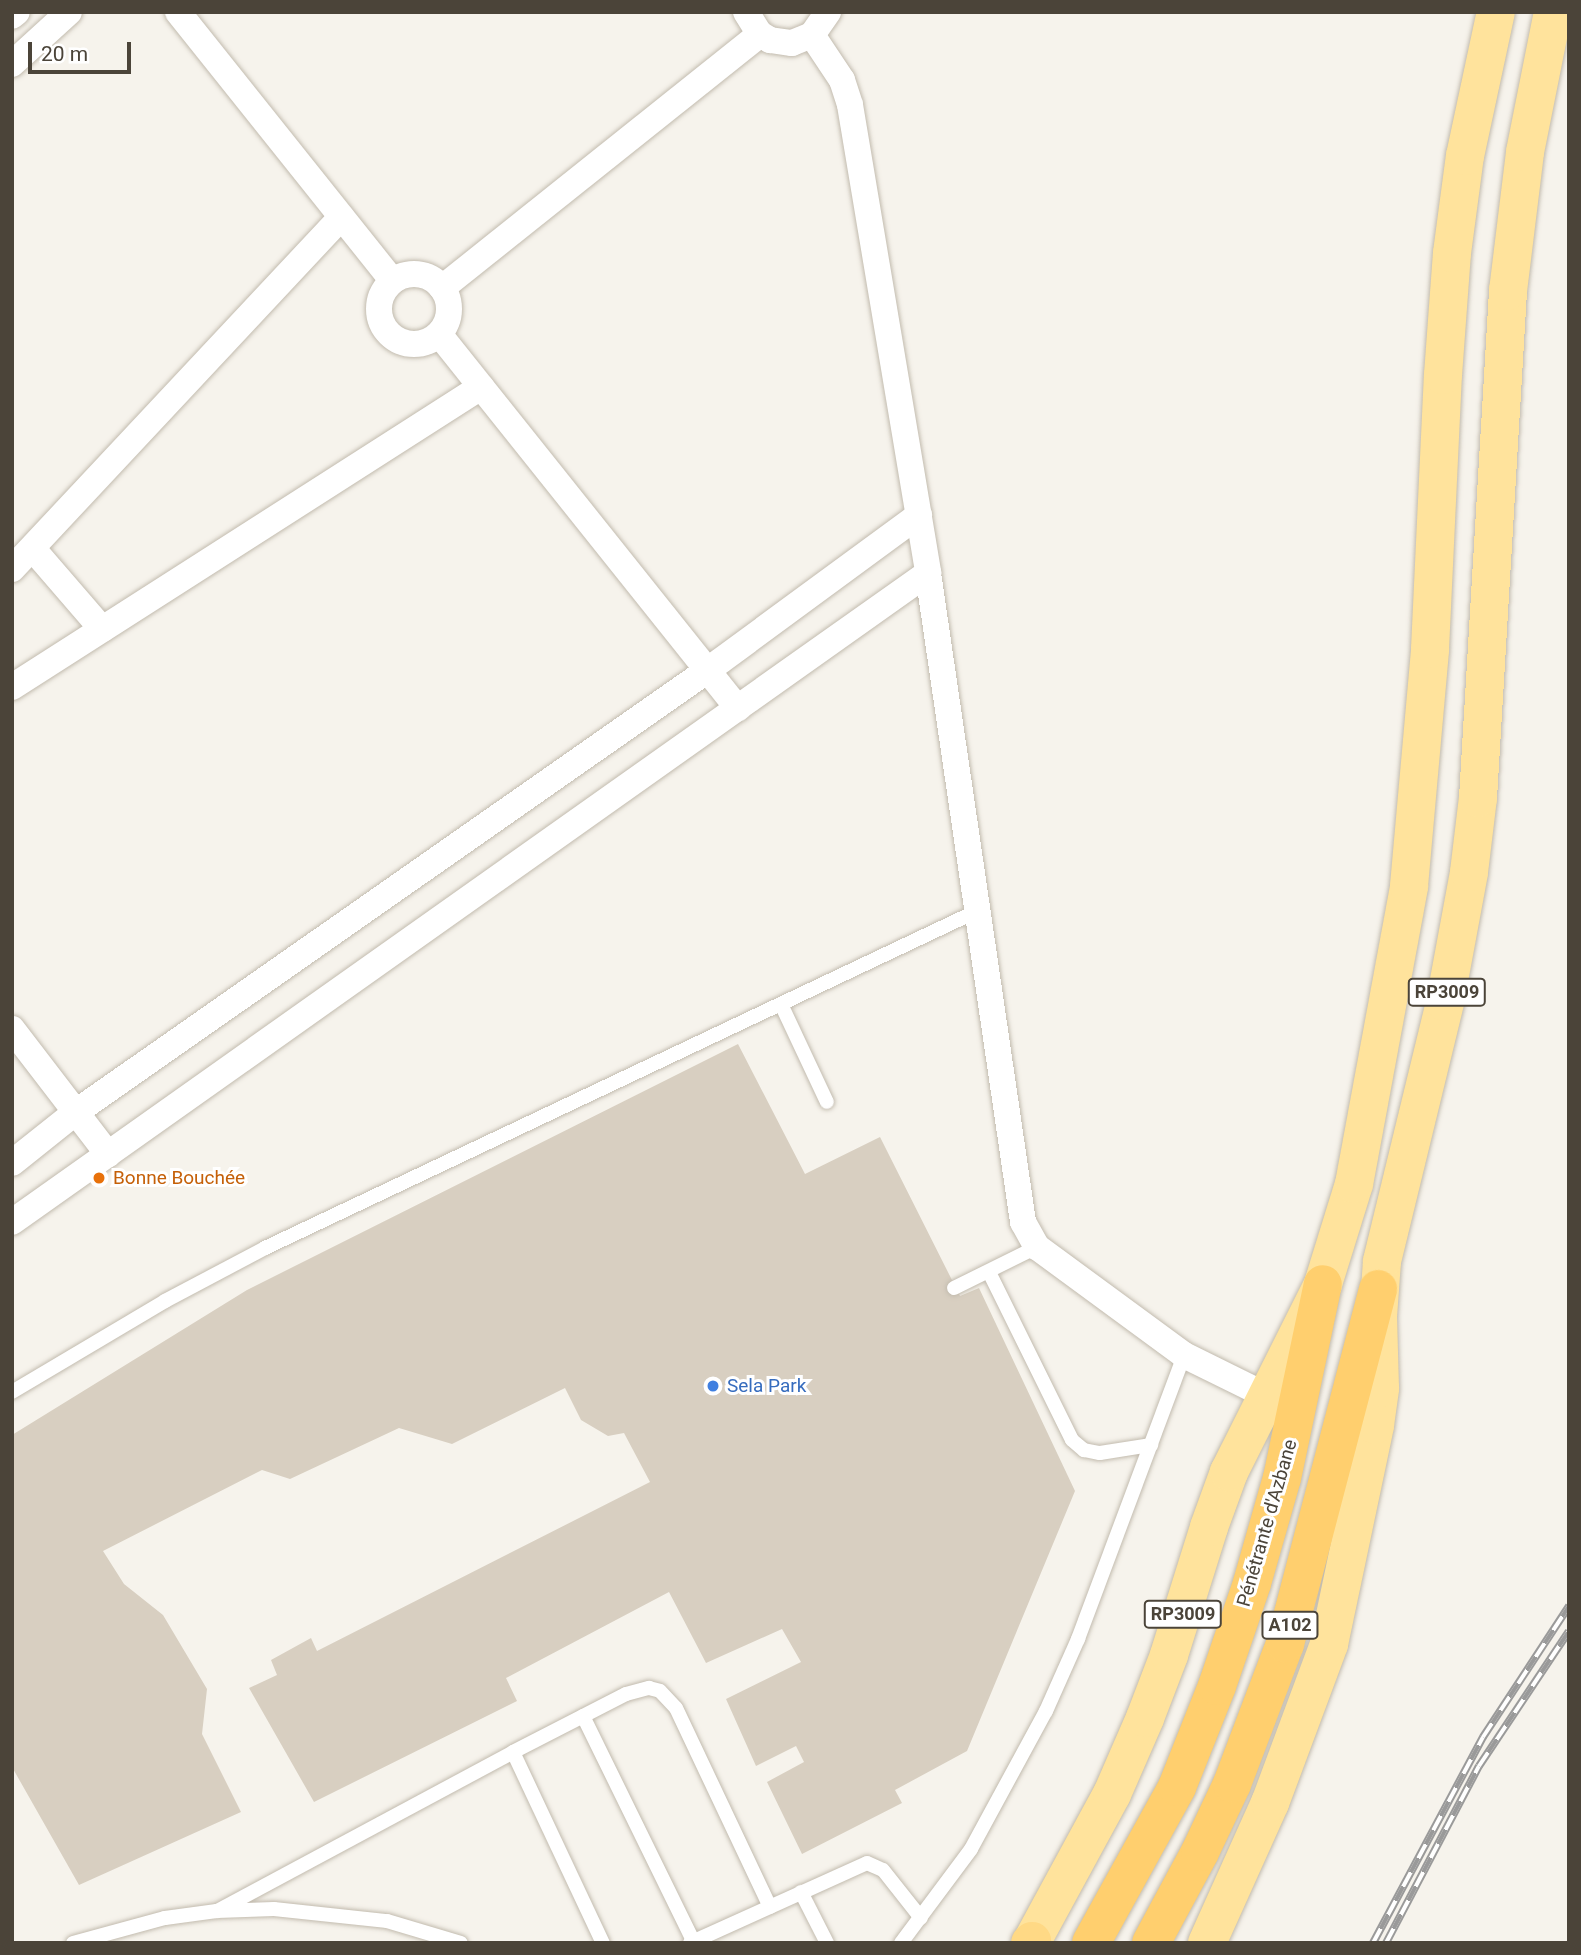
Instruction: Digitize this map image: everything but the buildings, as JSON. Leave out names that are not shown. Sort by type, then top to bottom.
[{"type":"highway","name":"Pénétrante d'Azbane","points":[[1091,1943],[1177,1787],[1217,1686],[1252,1583],[1282,1478],[1323,1284]]},
{"type":"highway","name":"A102","points":[[1151,1943],[1200,1852],[1232,1784],[1285,1644],[1378,1289]]},
{"type":"main road","name":"RP3009","points":[[1031,1942],[1106,1806],[1145,1718],[1169,1655],[1209,1527],[1230,1472],[1323,1284],[1354,1184],[1409,887],[1430,649],[1452,253],[1465,156],[1496,12]]},
{"type":"main road","name":"RP3009","points":[[1208,1943],[1270,1803],[1329,1644],[1380,1388],[1378,1289],[1382,1261],[1445,1002],[1469,872],[1478,798],[1508,291],[1525,152],[1553,12]]},
{"type":"street","points":[[12,16],[17,12]]},
{"type":"street","points":[[12,64],[69,12]]},
{"type":"street","points":[[178,12],[393,281]]},
{"type":"street","points":[[442,288],[753,23],[770,40],[792,43],[813,35],[828,12]]},
{"type":"street","points":[[813,35],[842,80],[850,106],[929,573],[1023,1222],[1037,1247],[1184,1356],[1267,1396]]},
{"type":"street","points":[[12,569],[341,216]]},
{"type":"street","points":[[419,274],[432,279],[442,288],[449,312],[439,334],[426,342],[412,344],[398,341],[386,332],[378,305],[383,291],[393,281],[405,275],[419,274]]},
{"type":"street","points":[[439,334],[738,708]]},
{"type":"street","points":[[12,687],[481,387]]},
{"type":"street","points":[[12,1163],[76,1112],[708,670],[919,515]]},
{"type":"street","points":[[33,549],[102,629]]},
{"type":"street","points":[[12,1222],[929,573]]},
{"type":"street","points":[[12,1029],[108,1154]]},
{"type":"lane","points":[[12,1392],[165,1301],[265,1248],[979,910]]},
{"type":"lane","points":[[781,1004],[827,1102]]},
{"type":"lane","points":[[954,1287],[1037,1247]]},
{"type":"lane","points":[[989,1272],[1072,1440],[1084,1450],[1100,1453],[1151,1445]]},
{"type":"lane","points":[[901,1943],[971,1849],[1046,1712],[1078,1639],[1184,1356]]},
{"type":"lane","points":[[217,1911],[513,1752],[637,1689],[660,1691],[670,1698],[770,1907]]},
{"type":"lane","points":[[583,1716],[692,1942],[861,1865],[873,1863],[884,1870],[921,1919]]},
{"type":"lane","points":[[513,1752],[603,1943]]},
{"type":"lane","points":[[802,1892],[827,1943]]},
{"type":"lane","points":[[73,1943],[165,1918],[217,1911],[274,1909],[387,1921],[461,1943]]},
{"type":"railway","points":[[1373,1943],[1483,1737],[1569,1606]]},
{"type":"railway","points":[[1386,1943],[1479,1766],[1569,1631]]},
{"type":"place","name":"Bonne Bouchée","points":[[99,1178]]},
{"type":"place","name":"Sela Park","points":[[713,1386]]}]
